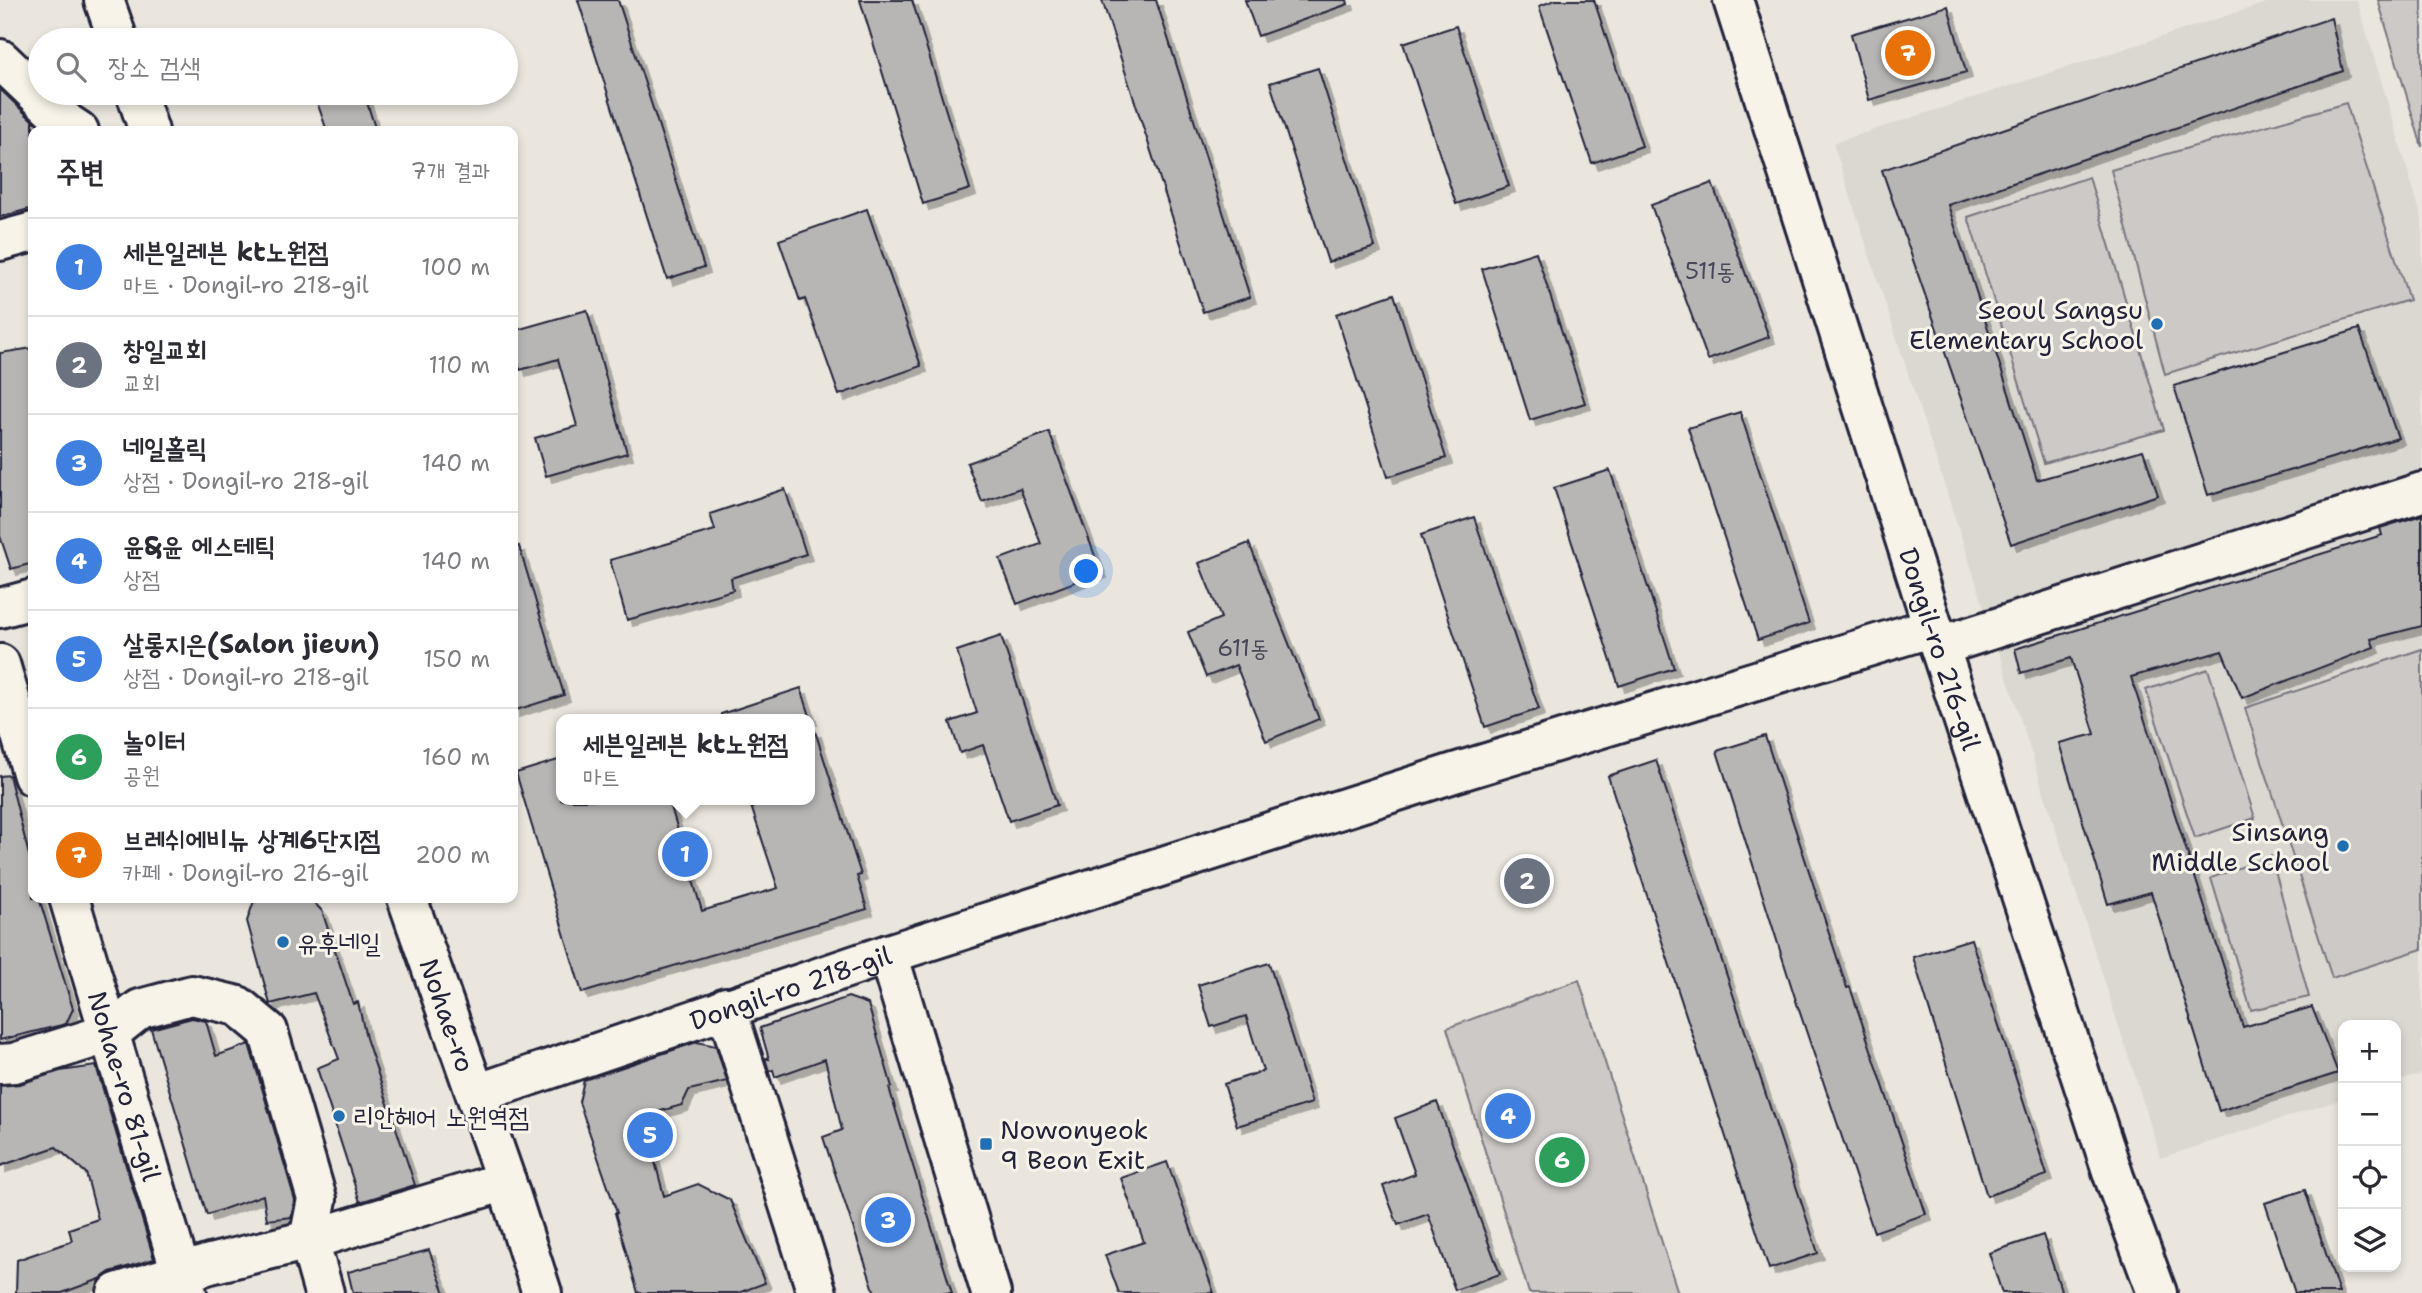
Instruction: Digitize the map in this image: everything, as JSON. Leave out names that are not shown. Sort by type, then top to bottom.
[{"type":"street","points":[[104,0],[114,28]]},
{"type":"street","name":"Dongil-ro 216-gil","points":[[1733,0],[2114,1177],[2157,1293]]},
{"type":"street","points":[[0,59],[28,86]]},
{"type":"street","points":[[48,105],[72,126]]},
{"type":"street","points":[[140,105],[147,126]]},
{"type":"street","points":[[0,241],[28,233]]},
{"type":"street","points":[[888,954],[1454,773],[1937,636],[2422,492]]},
{"type":"street","points":[[0,608],[28,600]]},
{"type":"street","points":[[0,664],[28,759]]},
{"type":"street","name":"Nohae-ro 81-gil","points":[[71,903],[185,1283]]},
{"type":"street","name":"Nohae-ro","points":[[409,903],[506,1181],[542,1293]]},
{"type":"street","name":"Dongil-ro 218-gil","points":[[475,1094],[888,954],[991,1293]]},
{"type":"street","points":[[0,1065],[110,1033],[140,1009],[192,995],[238,1006],[268,1031],[317,1199],[309,1240],[324,1293]]},
{"type":"street","points":[[726,1007],[817,1293]]},
{"type":"street","points":[[117,1293],[185,1283],[210,1264],[309,1240],[506,1181]]},
{"type":"shaded area","points":[[2275,0],[2357,0],[2422,218],[2422,474],[1986,613],[1833,143]]},
{"type":"shaded area","points":[[2378,0],[2422,0],[2422,147]]},
{"type":"shaded area","points":[[2346,103],[2409,300],[2165,374],[2111,170]]},
{"type":"shaded area","points":[[2089,177],[2164,430],[2044,463],[1968,217]]},
{"type":"shaded area","points":[[2422,507],[2422,1074],[2401,1080],[2401,1020],[2338,1020],[2338,1101],[2161,1158],[1996,643]]},
{"type":"shaded area","points":[[2422,649],[2422,949],[2332,978],[2245,708]]},
{"type":"shaded area","points":[[2208,669],[2255,818],[2195,838],[2146,690]]},
{"type":"shaded area","points":[[2271,856],[2309,997],[2251,1010],[2211,878]]},
{"type":"shaded area","points":[[1579,980],[1678,1293],[1529,1293],[1447,1028]]},
{"type":"building","points":[[578,0],[618,0],[704,267],[667,279]]},
{"type":"building","points":[[860,0],[912,0],[970,189],[923,204]]},
{"type":"building","points":[[1102,0],[1156,0],[1250,297],[1203,312]]},
{"type":"building","points":[[1245,0],[1347,0],[1348,4],[1258,36]]},
{"type":"building","points":[[1555,0],[1594,0],[1642,146],[1592,163],[1539,6]]},
{"type":"building","points":[[1948,6],[1966,72],[1869,100],[1851,34]]},
{"type":"building","points":[[2331,18],[2343,71],[1948,205],[2037,480],[2143,450],[2158,495],[2011,544],[1882,170]]},
{"type":"building","points":[[1456,26],[1509,186],[1456,204],[1403,43]]},
{"type":"building","points":[[1318,68],[1375,247],[1328,262],[1270,83]]},
{"type":"building","points":[[0,89],[33,121],[33,126],[28,126],[28,209],[0,217]]},
{"type":"building","points":[[318,105],[368,105],[374,126],[325,126]]},
{"type":"building","points":[[1712,183],[1769,337],[1708,360],[1651,205]]},
{"type":"building","points":[[867,209],[921,366],[839,395],[805,299],[800,301],[779,240]]},
{"type":"building","points":[[1536,252],[1585,403],[1530,420],[1482,269]]},
{"type":"building","points":[[1394,294],[1446,458],[1388,477],[1336,314]]},
{"type":"building","points":[[587,310],[627,453],[546,476],[535,438],[577,426],[558,359],[520,370],[518,330]]},
{"type":"building","points":[[2359,329],[2398,438],[2208,495],[2174,386]]},
{"type":"building","points":[[28,349],[28,564],[11,569],[0,536],[0,353]]},
{"type":"building","points":[[1740,412],[1809,623],[1758,640],[1688,428]]},
{"type":"building","points":[[1049,432],[1101,572],[1017,604],[1000,559],[1041,544],[1020,488],[982,502],[967,463]]},
{"type":"building","points":[[1610,470],[1674,668],[1619,686],[1554,488]]},
{"type":"building","points":[[785,489],[806,554],[731,578],[733,590],[627,620],[610,560],[715,530],[710,514]]},
{"type":"building","points":[[2422,515],[2422,626],[2371,639],[2374,647],[2242,698],[2222,651],[2131,677],[2243,1027],[2312,1007],[2338,1073],[2219,1111],[2151,892],[2108,904],[2059,743],[2095,734],[2071,658],[2021,673],[2015,649],[2382,535],[2380,528]]},
{"type":"building","points":[[1474,517],[1539,709],[1485,727],[1421,535]]},
{"type":"building","points":[[1249,543],[1319,719],[1266,741],[1236,665],[1206,677],[1188,632],[1221,618],[1199,563]]},
{"type":"building","points":[[518,546],[564,695],[518,709]]},
{"type":"building","points":[[1001,636],[1057,805],[1009,821],[983,745],[960,753],[950,722],[977,713],[957,651]]},
{"type":"building","points":[[801,688],[809,714],[721,714]]},
{"type":"building","points":[[815,731],[861,875],[857,876],[867,909],[582,993],[518,772],[556,761],[556,805],[670,805],[702,911],[778,888],[751,805],[815,805]]},
{"type":"building","points":[[1765,736],[1847,988],[1850,987],[1926,1214],[1874,1232],[1797,1004],[1717,751]]},
{"type":"building","points":[[1656,760],[1818,1253],[1769,1269],[1608,776]]},
{"type":"building","points":[[9,775],[28,851],[28,903],[41,903],[73,1009],[66,1024],[0,1040],[0,776]]},
{"type":"building","points":[[253,903],[315,903],[322,911],[353,1004],[358,1002],[366,1038],[415,1185],[360,1202],[317,1068],[339,1059],[314,993],[270,1004],[247,921]]},
{"type":"building","points":[[1971,939],[2047,1175],[1987,1196],[1913,957]]},
{"type":"building","points":[[1269,963],[1312,1103],[1237,1126],[1224,1084],[1263,1071],[1246,1016],[1211,1027],[1198,985]]},
{"type":"building","points":[[848,997],[868,1004],[892,1087],[889,1088],[952,1293],[875,1293],[823,1137],[842,1130],[825,1059],[775,1077],[773,1070],[769,1071],[765,1058],[769,1059],[760,1028]]},
{"type":"building","points":[[192,1018],[206,1021],[216,1056],[249,1044],[295,1200],[291,1217],[267,1220],[263,1195],[207,1215],[151,1029]]},
{"type":"building","points":[[697,1042],[716,1046],[727,1081],[689,1090],[682,1105],[643,1116],[664,1196],[698,1184],[730,1200],[765,1283],[738,1293],[638,1293],[617,1213],[579,1102],[584,1080]]},
{"type":"building","points":[[96,1066],[154,1259],[110,1272],[100,1279],[62,1293],[16,1293],[17,1260],[72,1241],[69,1229],[98,1219],[86,1173],[56,1147],[0,1166],[0,1086],[20,1084],[60,1071]]},
{"type":"building","points":[[1437,1102],[1500,1274],[1455,1290],[1428,1214],[1398,1225],[1383,1186],[1415,1174],[1395,1118]]},
{"type":"building","points":[[1167,1162],[1214,1293],[1119,1293],[1105,1255],[1144,1242],[1121,1178]]},
{"type":"building","points":[[2305,1190],[2339,1293],[2295,1293],[2265,1203]]},
{"type":"building","points":[[2043,1235],[2062,1293],[2002,1293],[1989,1253]]},
{"type":"building","points":[[429,1250],[445,1293],[353,1293],[348,1272]]},
{"type":"place","name":"브레쉬에비뉴 상계6단지점","points":[[1908,53]]},
{"type":"place","name":"Seoul Sangsu Elementary School","points":[[2157,324]]},
{"type":"place","name":"Sinsang Middle School","points":[[2343,846]]},
{"type":"place","name":"세븐일레븐 kt노원점","points":[[685,854]]},
{"type":"place","name":"창일교회","points":[[1527,881]]},
{"type":"place","name":"유후네일","points":[[283,942]]},
{"type":"place","name":"리안헤어 노원역점","points":[[339,1116]]},
{"type":"place","name":"윤&윤 에스테틱","points":[[1508,1116]]},
{"type":"place","name":"살롱지은(Salon jieun)","points":[[650,1135]]},
{"type":"place","name":"Nowonyeok 9 Beon Exit","points":[[986,1144]]},
{"type":"place","name":"놀이터","points":[[1562,1160]]},
{"type":"place","name":"네일홀릭","points":[[888,1220]]}]
